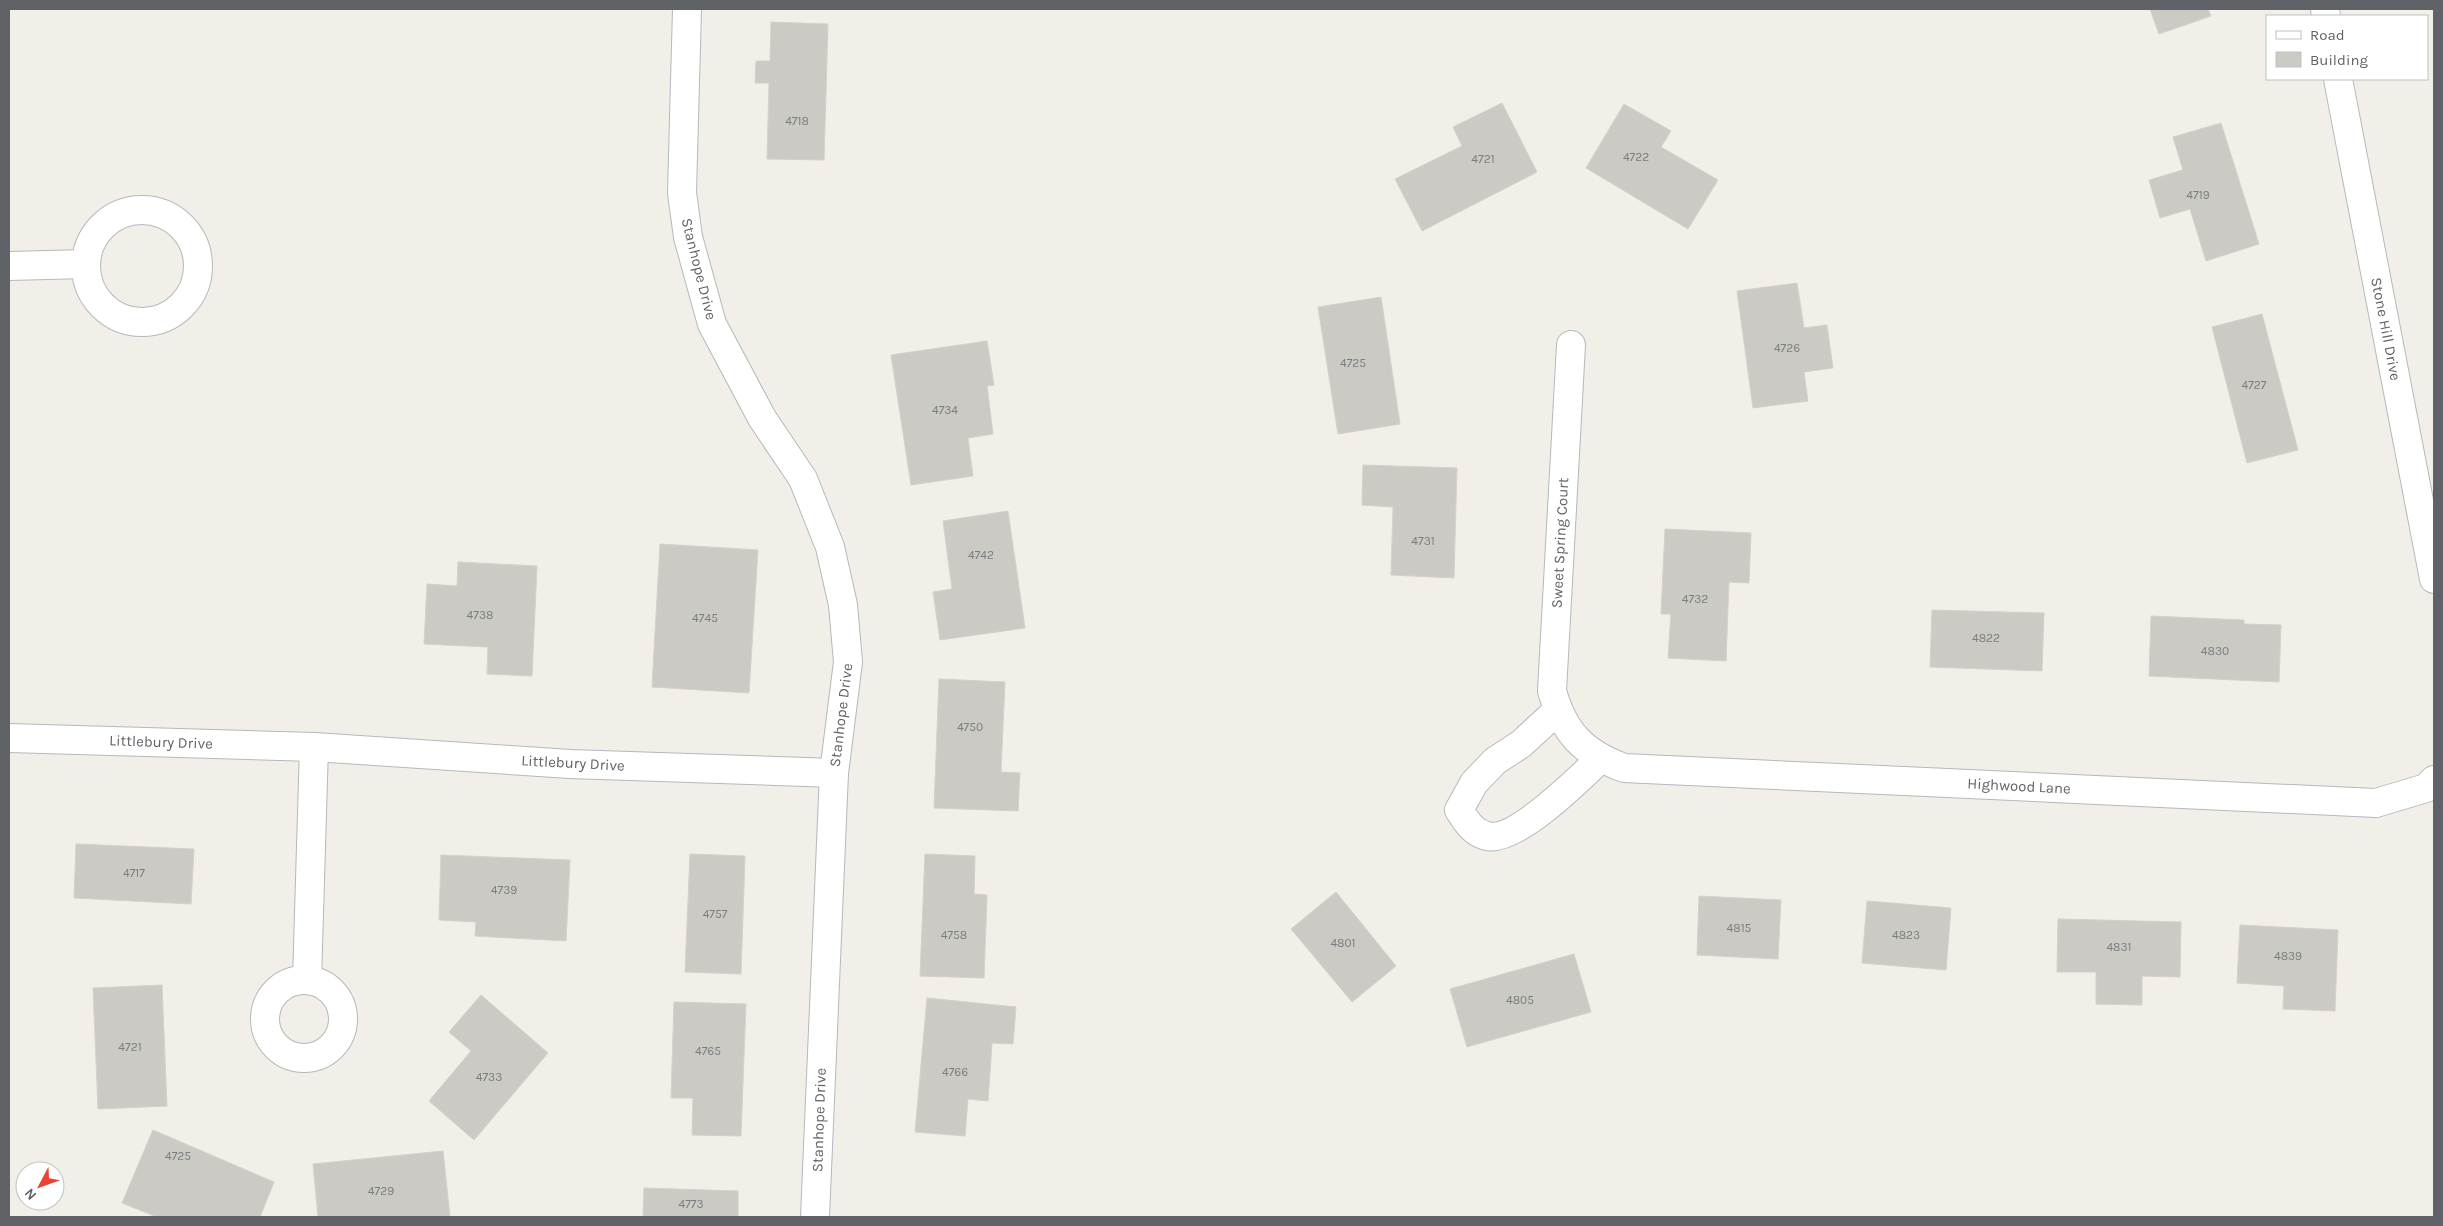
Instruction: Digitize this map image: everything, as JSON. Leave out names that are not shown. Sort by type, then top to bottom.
[{"type":"street","name":"Stanhope Drive","points":[[687,9],[682,193],[688,237],[712,324],[762,418],[803,479],[830,547],[843,604],[848,662],[834,773],[815,1217]]},
{"type":"street","name":"Stone Hill Drive","points":[[2338,80],[2434,579]]},
{"type":"street","points":[[152,210],[164,214],[181,225],[196,249],[198,279],[193,292],[182,307],[172,314],[154,322],[130,321],[108,312],[95,297],[89,284],[86,264],[88,252],[96,234],[104,225],[120,214],[152,210]]},
{"type":"street","points":[[9,266],[86,264]]},
{"type":"street","name":"Sweet Spring Court","points":[[1571,345],[1552,691],[1558,710],[1572,736]]},
{"type":"street","points":[[1558,710],[1521,744],[1495,761],[1474,783],[1459,810],[1472,828],[1488,837],[1510,832],[1524,824],[1600,759]]},
{"type":"street","name":"Highwood Lane","points":[[1572,736],[1600,759],[1624,768],[2376,802],[2426,788],[2434,780]]},
{"type":"street","name":"Littlebury Drive","points":[[9,738],[314,747],[570,764],[834,773]]},
{"type":"street","points":[[307,980],[314,747]]},
{"type":"building","points":[[2150,9],[2208,9],[2211,16],[2159,34]]},
{"type":"building","points":[[771,22],[828,24],[824,160],[767,159],[769,83],[755,83],[756,61],[770,61]]},
{"type":"building","points":[[1502,103],[1537,172],[1422,231],[1395,179],[1462,146],[1453,127]]},
{"type":"building","points":[[1624,104],[1671,131],[1661,147],[1718,180],[1688,229],[1586,168]]},
{"type":"building","points":[[2221,123],[2259,244],[2206,261],[2190,209],[2160,218],[2149,180],[2183,170],[2173,137]]},
{"type":"building","points":[[1797,283],[1804,328],[1827,325],[1833,368],[1804,372],[1808,401],[1753,408],[1737,291]]},
{"type":"building","points":[[1381,297],[1400,424],[1338,434],[1318,307]]},
{"type":"building","points":[[2262,314],[2298,450],[2247,463],[2212,327]]},
{"type":"building","points":[[987,341],[994,385],[987,386],[993,434],[968,438],[973,476],[911,485],[891,355]]},
{"type":"building","points":[[1363,465],[1457,468],[1454,578],[1391,575],[1393,507],[1362,505]]},
{"type":"building","points":[[1008,511],[1025,628],[940,640],[933,592],[952,589],[943,521]]},
{"type":"building","points":[[1665,529],[1751,533],[1749,583],[1729,582],[1726,661],[1668,658],[1671,614],[1661,614]]},
{"type":"building","points":[[660,544],[758,550],[749,693],[652,687]]},
{"type":"building","points":[[458,562],[537,566],[532,676],[487,674],[488,647],[424,644],[427,584],[457,586]]},
{"type":"building","points":[[1932,610],[2044,613],[2042,671],[1930,667]]},
{"type":"building","points":[[2151,616],[2244,620],[2244,624],[2281,625],[2279,682],[2149,676]]},
{"type":"building","points":[[939,679],[1005,682],[1001,772],[1020,773],[1018,811],[934,808]]},
{"type":"building","points":[[76,844],[194,849],[191,904],[74,898]]},
{"type":"building","points":[[690,854],[745,856],[741,974],[685,972]]},
{"type":"building","points":[[925,854],[975,856],[974,894],[987,895],[984,978],[920,976]]},
{"type":"building","points":[[441,855],[570,860],[566,941],[475,936],[476,922],[439,920]]},
{"type":"building","points":[[1336,892],[1396,966],[1352,1002],[1291,929]]},
{"type":"building","points":[[1699,896],[1781,900],[1778,959],[1697,955]]},
{"type":"building","points":[[1867,901],[1951,908],[1946,970],[1862,963]]},
{"type":"building","points":[[2058,919],[2181,922],[2180,977],[2142,976],[2142,1005],[2096,1004],[2096,972],[2057,972]]},
{"type":"building","points":[[2240,925],[2338,930],[2335,1011],[2283,1009],[2284,986],[2237,983]]},
{"type":"building","points":[[1574,954],[1591,1012],[1467,1047],[1450,989]]},
{"type":"building","points":[[162,985],[167,1106],[98,1109],[93,988]]},
{"type":"building","points":[[481,995],[548,1053],[474,1140],[429,1101],[471,1051],[449,1032]]},
{"type":"building","points":[[927,998],[1016,1007],[1013,1044],[992,1043],[988,1101],[968,1099],[965,1136],[915,1132]]},
{"type":"building","points":[[674,1002],[746,1004],[741,1136],[692,1135],[693,1098],[671,1098]]},
{"type":"building","points":[[153,1130],[274,1182],[260,1217],[157,1217],[122,1203]]},
{"type":"building","points":[[443,1151],[450,1217],[318,1217],[313,1164]]},
{"type":"building","points":[[644,1188],[738,1191],[738,1217],[643,1217]]}]
